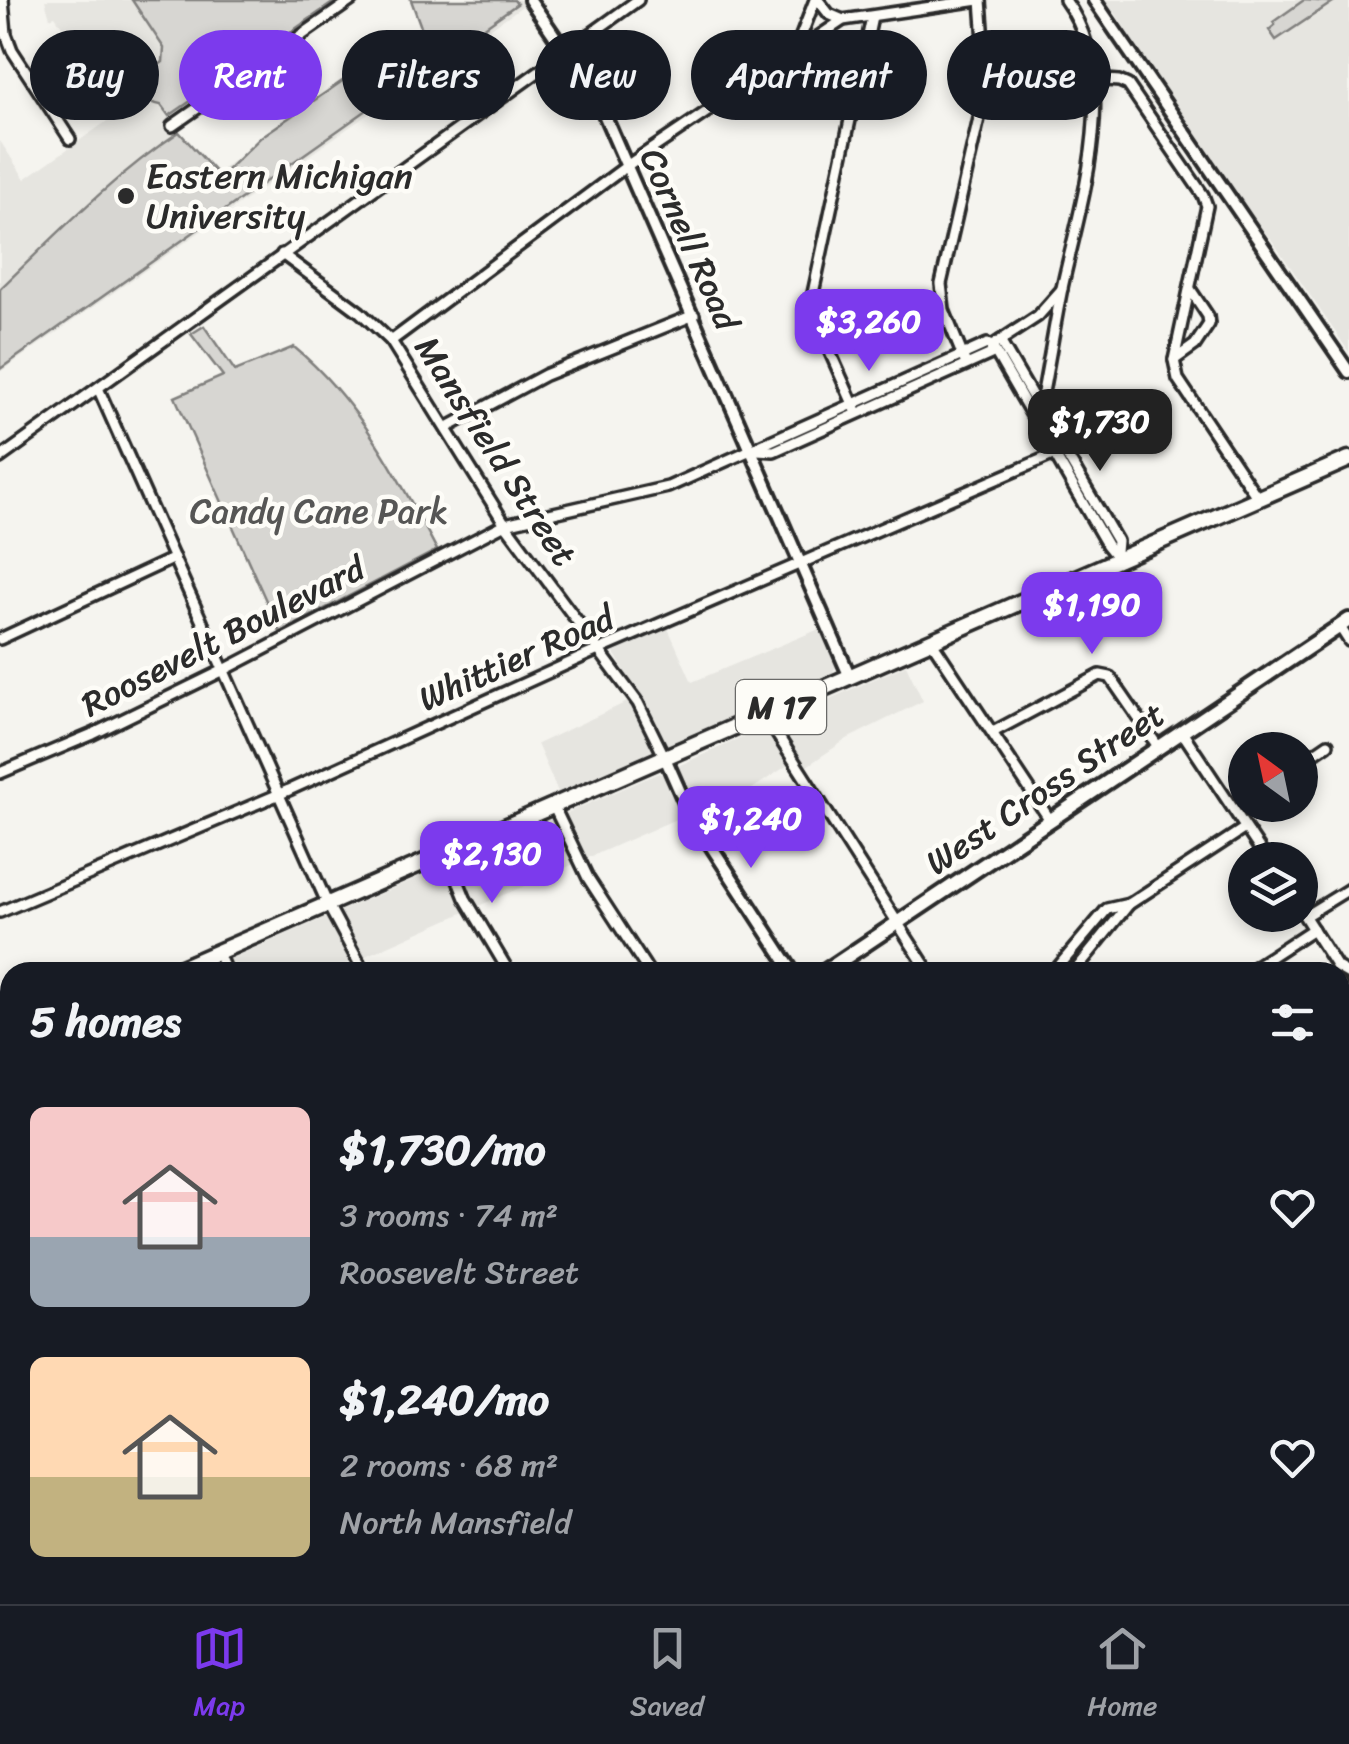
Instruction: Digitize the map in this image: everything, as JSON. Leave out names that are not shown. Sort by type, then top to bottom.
[{"type":"main road","name":"M 17","points":[[196,962],[1349,459]]},
{"type":"main road","name":"West Cross Street","points":[[839,962],[1344,623]]},
{"type":"street","points":[[3,0],[3,19],[12,50],[70,139]]},
{"type":"street","points":[[172,126],[352,0]]},
{"type":"street","name":"Cornell Road","points":[[530,0],[551,30]]},
{"type":"street","points":[[596,30],[638,0]]},
{"type":"street","points":[[804,30],[816,0],[828,14],[843,20]]},
{"type":"street","points":[[828,30],[843,20],[980,0],[986,69],[980,114],[941,284],[944,310],[964,359]]},
{"type":"street","points":[[1065,0],[1083,30]]},
{"type":"street","points":[[1094,0],[1349,372]]},
{"type":"street","points":[[857,414],[814,314],[812,298],[872,16]]},
{"type":"street","points":[[0,458],[535,73]]},
{"type":"street","points":[[1111,80],[1128,86],[1203,194],[1207,206],[1174,360],[1178,379],[1258,500]]},
{"type":"street","name":"Cornell Road","points":[[608,120],[850,676]]},
{"type":"street","points":[[391,342],[695,120]]},
{"type":"street","points":[[1035,411],[1089,178],[1091,120]]},
{"type":"street","name":"Mansfield Street","points":[[282,254],[360,312],[391,342],[505,524],[645,714],[665,758]]},
{"type":"street","name":"Roosevelt Boulevard","points":[[751,450],[774,451],[857,414],[987,344],[996,344],[1038,316],[1062,289]]},
{"type":"street","points":[[1174,360],[1195,345],[1209,324],[1208,316],[1190,290]]},
{"type":"street","points":[[446,428],[545,376],[694,315]]},
{"type":"street","points":[[996,344],[1117,541],[1118,557]]},
{"type":"street","name":"Roosevelt Boulevard","points":[[0,773],[93,734],[224,670],[505,524],[668,487],[852,402],[964,359]]},
{"type":"street","points":[[98,388],[278,795],[359,962]]},
{"type":"street","name":"Whittier Road","points":[[0,912],[278,795],[600,650],[1059,452]]},
{"type":"street","points":[[0,640],[174,558]]},
{"type":"street","points":[[1344,623],[1349,642]]},
{"type":"street","points":[[932,642],[1050,820]]},
{"type":"street","points":[[992,732],[1100,675],[1110,677],[1158,748]]},
{"type":"street","points":[[764,714],[922,962]]},
{"type":"street","points":[[1182,732],[1228,802]]},
{"type":"street","points":[[1318,751],[1328,744]]},
{"type":"street","points":[[665,758],[689,812],[786,962]]},
{"type":"street","points":[[554,807],[588,878],[643,962]]},
{"type":"street","points":[[1241,822],[1254,842]]},
{"type":"street","points":[[1082,962],[1129,904],[1245,828]]},
{"type":"street","points":[[447,853],[465,898],[503,962]]},
{"type":"street","points":[[1318,904],[1349,888]]},
{"type":"street","points":[[1062,962],[1107,909],[1129,904]]},
{"type":"street","points":[[1262,962],[1306,932]]},
{"type":"street","points":[[1314,932],[1332,962]]},
{"type":"street","points":[[218,953],[222,962]]},
{"type":"shaded area","name":"Eastern Michigan University","points":[[45,0],[341,0],[298,30],[260,30],[241,2],[202,30],[179,30],[179,47],[163,58],[179,81],[179,114],[169,121],[209,178],[292,120],[322,120],[322,99],[342,86],[342,120],[360,120],[0,372],[0,141],[25,179],[109,120],[159,120],[159,30],[64,30],[55,16],[50,18]]},
{"type":"shaded area","name":"Eastern Michigan University","points":[[465,0],[531,0],[488,30],[422,30]]},
{"type":"shaded area","points":[[1104,0],[1349,0],[1349,352],[1271,239],[1249,216]]},
{"type":"shaded area","points":[[667,626],[692,682],[822,628],[836,667],[832,673],[558,792],[537,744],[640,696],[614,653]]},
{"type":"shaded area","points":[[906,665],[923,701],[847,739],[804,768],[797,759],[749,791],[695,811],[677,770],[680,765]]},
{"type":"shaded area","points":[[659,773],[668,778],[685,815],[352,962],[223,962]]},
{"type":"green space","points":[[132,0],[337,0],[294,30],[179,30],[179,109],[169,116],[159,105],[159,65],[163,62],[164,48],[159,30],[152,30]]},
{"type":"green space","points":[[411,0],[514,0],[517,4],[480,30],[417,30],[421,27]]},
{"type":"green space","points":[[1304,0],[1333,2],[1276,40],[1269,30],[1275,25],[1273,22]]},
{"type":"green space","points":[[342,81],[342,120],[353,120],[0,369],[0,289],[131,167],[179,132],[220,177],[261,137],[286,120],[322,120],[322,95]]},
{"type":"green space","name":"Candy Cane Park","points":[[204,326],[235,371],[294,347],[317,368],[375,441],[437,550],[280,632],[175,397],[223,376],[191,334]]},
{"type":"place","name":"Eastern Michigan University","points":[[126,196]]}]
